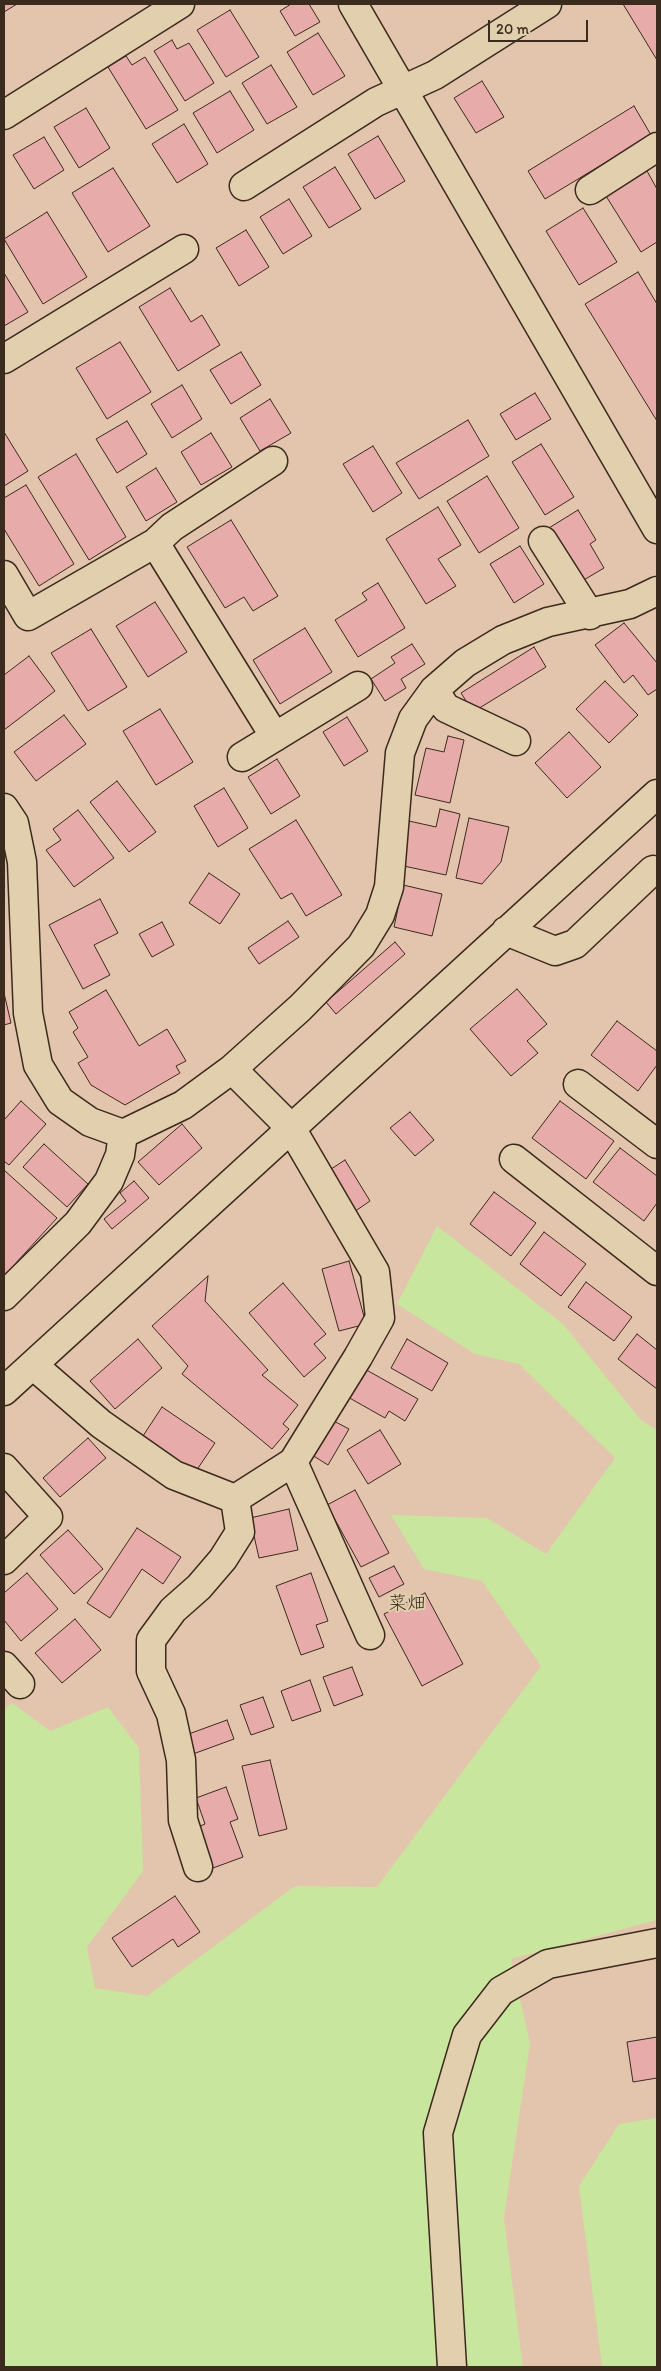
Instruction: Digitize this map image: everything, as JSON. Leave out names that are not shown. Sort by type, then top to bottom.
[{"type":"street","points":[[4,115],[180,4]]},
{"type":"street","points":[[353,4],[657,528]]},
{"type":"street","points":[[244,186],[376,102],[435,75],[547,4]]},
{"type":"street","points":[[590,190],[657,147]]},
{"type":"street","points":[[4,359],[184,249]]},
{"type":"street","points":[[4,575],[28,616],[155,543],[172,527],[273,461]]},
{"type":"street","points":[[543,541],[590,615]]},
{"type":"street","points":[[155,543],[275,737]]},
{"type":"street","points":[[4,808],[14,823],[22,862],[28,1013],[38,1065],[60,1101],[90,1122],[123,1134],[183,1105],[232,1069],[300,1008],[361,946],[380,914],[389,887],[400,753],[413,719],[434,690],[465,663],[503,640],[548,622],[590,615],[630,604],[657,592]]},
{"type":"street","points":[[242,757],[358,686]]},
{"type":"street","points":[[434,690],[446,708],[516,741]]},
{"type":"street","points":[[4,1391],[506,931],[652,806]]},
{"type":"street","points":[[506,931],[554,951],[575,944],[654,870],[657,872]]},
{"type":"street","points":[[232,1069],[291,1128],[375,1272],[380,1318],[293,1462],[235,1499]]},
{"type":"street","points":[[578,1084],[657,1144]]},
{"type":"street","points":[[4,1296],[78,1223],[110,1181],[120,1155],[123,1134]]},
{"type":"street","points":[[514,1159],[657,1271]]},
{"type":"street","points":[[33,1365],[101,1424],[174,1475],[235,1499]]},
{"type":"street","points":[[293,1462],[370,1635]]},
{"type":"street","points":[[4,1468],[48,1517],[4,1560]]},
{"type":"street","points":[[198,1867],[183,1820],[181,1760],[171,1714],[151,1671],[151,1640],[173,1610],[198,1587],[222,1560],[240,1532],[235,1499]]},
{"type":"street","points":[[452,2367],[438,2134],[467,2034],[501,1991],[548,1964],[657,1943]]},
{"type":"green space","points":[[437,1226],[563,1324],[641,1420],[657,1430],[657,1920],[511,1959],[530,2043],[504,2218],[523,2367],[4,2367],[4,1710],[12,1703],[50,1731],[108,1707],[139,1748],[143,1871],[87,1947],[95,1988],[147,1996],[295,1886],[377,1887],[541,1666],[482,1581],[424,1569],[391,1515],[487,1518],[546,1554],[615,1458],[519,1364],[475,1354],[397,1304]]},
{"type":"green space","points":[[657,2118],[657,2367],[602,2367],[579,2186],[619,2124]]},
{"type":"building","points":[[4,4],[17,4],[4,12]]},
{"type":"building","points":[[291,4],[309,4],[320,22],[295,36],[280,11]]},
{"type":"building","points":[[623,4],[657,4],[657,60]]},
{"type":"building","points":[[230,10],[259,57],[226,77],[197,30]]},
{"type":"building","points":[[318,33],[345,76],[313,95],[287,52]]},
{"type":"building","points":[[172,40],[177,49],[189,43],[214,83],[185,101],[154,51]]},
{"type":"building","points":[[126,56],[132,65],[145,57],[178,110],[146,129],[108,67]]},
{"type":"building","points":[[271,65],[297,107],[267,124],[242,83]]},
{"type":"building","points":[[482,81],[504,117],[476,133],[454,98]]},
{"type":"building","points":[[230,91],[254,130],[217,153],[193,113]]},
{"type":"building","points":[[634,106],[651,135],[545,199],[528,171]]},
{"type":"building","points":[[86,108],[110,148],[79,168],[54,127]]},
{"type":"building","points":[[184,124],[208,164],[177,183],[152,144]]},
{"type":"building","points":[[378,136],[405,181],[375,199],[348,154]]},
{"type":"building","points":[[44,137],[64,170],[34,189],[13,155]]},
{"type":"building","points":[[335,167],[361,209],[329,228],[303,187]]},
{"type":"building","points":[[113,168],[150,226],[108,252],[72,193]]},
{"type":"building","points":[[647,171],[657,189],[657,242],[641,252],[606,196]]},
{"type":"building","points":[[289,199],[312,236],[283,254],[260,217]]},
{"type":"building","points":[[583,208],[617,262],[579,285],[546,231]]},
{"type":"building","points":[[47,212],[87,277],[43,304],[4,239]]},
{"type":"building","points":[[246,230],[269,267],[239,286],[216,248]]},
{"type":"building","points":[[638,272],[657,304],[657,421],[585,304]]},
{"type":"building","points":[[4,273],[28,312],[4,326]]},
{"type":"building","points":[[170,288],[191,322],[202,315],[220,345],[178,371],[139,307]]},
{"type":"building","points":[[120,342],[151,392],[107,419],[76,368]]},
{"type":"building","points":[[241,352],[261,385],[231,404],[210,370]]},
{"type":"building","points":[[182,385],[202,419],[172,438],[151,404]]},
{"type":"building","points":[[535,393],[551,419],[516,440],[500,414]]},
{"type":"building","points":[[270,399],[291,433],[260,451],[240,418]]},
{"type":"building","points":[[468,420],[489,456],[419,499],[396,463]]},
{"type":"building","points":[[127,421],[147,454],[117,473],[96,439]]},
{"type":"building","points":[[4,432],[28,471],[4,486]]},
{"type":"building","points":[[211,433],[232,467],[201,485],[181,452]]},
{"type":"building","points":[[541,444],[574,497],[545,515],[512,462]]},
{"type":"building","points":[[373,446],[402,493],[373,512],[343,464]]},
{"type":"building","points":[[76,454],[126,537],[89,560],[38,477]]},
{"type":"building","points":[[156,468],[177,502],[146,521],[126,487]]},
{"type":"building","points":[[487,476],[519,528],[479,553],[447,501]]},
{"type":"building","points":[[26,485],[74,564],[39,586],[4,529],[4,498]]},
{"type":"building","points":[[438,507],[461,545],[438,559],[456,586],[426,604],[386,539]]},
{"type":"building","points":[[578,510],[596,540],[590,544],[604,568],[577,584],[544,531]]},
{"type":"building","points":[[231,520],[278,596],[253,611],[244,597],[225,608],[187,547]]},
{"type":"building","points":[[520,546],[544,584],[514,603],[490,564]]},
{"type":"building","points":[[378,583],[405,628],[358,657],[335,620],[367,600],[362,593]]},
{"type":"building","points":[[155,602],[187,652],[148,677],[116,626]]},
{"type":"building","points":[[624,623],[657,663],[657,689],[648,695],[633,675],[624,683],[595,645]]},
{"type":"building","points":[[305,628],[332,672],[280,704],[253,660]]},
{"type":"building","points":[[91,629],[127,687],[88,711],[51,653]]},
{"type":"building","points":[[412,644],[425,664],[401,679],[406,688],[385,701],[371,679],[395,663],[391,657]]},
{"type":"building","points":[[534,647],[546,667],[473,712],[461,693]]},
{"type":"building","points":[[29,656],[55,691],[4,730],[4,675]]},
{"type":"building","points":[[605,681],[638,715],[609,743],[576,709]]},
{"type":"building","points":[[160,709],[193,762],[156,785],[123,731]]},
{"type":"building","points":[[64,715],[86,744],[36,781],[14,752]]},
{"type":"building","points":[[347,717],[368,751],[344,766],[323,732]]},
{"type":"building","points":[[569,732],[601,767],[567,798],[535,763]]},
{"type":"building","points":[[448,736],[464,740],[450,803],[415,795],[426,748],[444,752]]},
{"type":"building","points":[[277,759],[300,796],[271,814],[248,777]]},
{"type":"building","points":[[117,781],[156,832],[129,852],[90,802]]},
{"type":"building","points":[[224,788],[248,828],[218,847],[194,806]]},
{"type":"building","points":[[440,809],[460,814],[446,875],[399,865],[409,821],[436,827]]},
{"type":"building","points":[[78,810],[114,858],[74,887],[46,850],[61,840],[53,829]]},
{"type":"building","points":[[469,818],[509,827],[501,862],[482,884],[456,878]]},
{"type":"building","points":[[296,820],[342,895],[306,916],[292,893],[281,899],[249,849]]},
{"type":"building","points":[[209,873],[240,894],[220,924],[189,903]]},
{"type":"building","points":[[403,885],[442,894],[432,936],[394,927]]},
{"type":"building","points":[[100,899],[118,933],[94,945],[110,975],[83,989],[49,925]]},
{"type":"building","points":[[288,921],[299,937],[259,964],[248,948]]},
{"type":"building","points":[[162,922],[174,945],[152,957],[139,934]]},
{"type":"building","points":[[395,942],[405,954],[336,1014],[326,1002]]},
{"type":"building","points":[[517,989],[547,1024],[527,1041],[538,1053],[511,1076],[470,1029]]},
{"type":"building","points":[[106,990],[139,1046],[167,1029],[186,1061],[176,1066],[180,1073],[125,1105],[91,1085],[78,1063],[88,1057],[73,1032],[78,1028],[69,1012]]},
{"type":"building","points":[[4,993],[11,1023],[4,1025]]},
{"type":"building","points":[[617,1021],[657,1051],[657,1065],[638,1091],[591,1055]]},
{"type":"building","points":[[21,1101],[46,1124],[9,1165],[4,1161],[4,1120]]},
{"type":"building","points":[[560,1101],[614,1141],[586,1179],[532,1138]]},
{"type":"building","points":[[410,1112],[434,1140],[415,1156],[390,1128]]},
{"type":"building","points":[[182,1124],[202,1148],[159,1185],[138,1162]]},
{"type":"building","points":[[44,1144],[88,1184],[67,1207],[23,1167]]},
{"type":"building","points":[[620,1148],[657,1176],[657,1203],[644,1221],[593,1182]]},
{"type":"building","points":[[345,1160],[370,1201],[354,1212],[328,1171]]},
{"type":"building","points":[[4,1170],[57,1218],[4,1276]]},
{"type":"building","points":[[134,1181],[149,1198],[112,1229],[104,1219],[126,1201],[120,1193]]},
{"type":"building","points":[[494,1192],[536,1223],[511,1256],[470,1224]]},
{"type":"building","points":[[544,1232],[586,1264],[561,1296],[520,1264]]},
{"type":"building","points":[[349,1261],[366,1324],[339,1331],[322,1269]]},
{"type":"building","points":[[208,1276],[205,1301],[268,1370],[262,1375],[298,1405],[283,1424],[289,1429],[272,1449],[182,1374],[188,1366],[152,1326]]},
{"type":"building","points":[[586,1282],[632,1317],[614,1341],[568,1307]]},
{"type":"building","points":[[283,1283],[326,1334],[314,1344],[326,1358],[304,1377],[249,1313]]},
{"type":"building","points":[[637,1334],[657,1350],[657,1389],[618,1359]]},
{"type":"building","points":[[138,1339],[162,1368],[115,1409],[90,1381]]},
{"type":"building","points":[[407,1339],[448,1363],[432,1391],[391,1368]]},
{"type":"building","points":[[363,1368],[418,1399],[405,1421],[389,1411],[385,1418],[346,1396]]},
{"type":"building","points":[[162,1407],[215,1443],[194,1474],[141,1439]]},
{"type":"building","points":[[332,1420],[349,1429],[328,1465],[312,1455]]},
{"type":"building","points":[[380,1430],[401,1464],[368,1484],[347,1450]]},
{"type":"building","points":[[88,1438],[106,1458],[60,1497],[43,1478]]},
{"type":"building","points":[[355,1490],[389,1553],[361,1567],[327,1505]]},
{"type":"building","points":[[289,1509],[298,1550],[259,1558],[250,1518]]},
{"type":"building","points":[[137,1528],[181,1557],[163,1584],[142,1569],[110,1618],[87,1603]]},
{"type":"building","points":[[68,1530],[103,1569],[74,1594],[40,1555]]},
{"type":"building","points":[[394,1566],[404,1584],[379,1597],[369,1578]]},
{"type":"building","points":[[27,1573],[58,1609],[21,1641],[4,1620],[4,1593]]},
{"type":"building","points":[[311,1573],[328,1621],[316,1625],[324,1647],[301,1655],[276,1586]]},
{"type":"building","points":[[425,1593],[463,1664],[422,1686],[384,1614]]},
{"type":"building","points":[[75,1619],[101,1650],[62,1683],[35,1653]]},
{"type":"building","points":[[352,1667],[363,1695],[334,1706],[323,1677]]},
{"type":"building","points":[[310,1680],[321,1711],[292,1721],[281,1691]]},
{"type":"building","points":[[263,1697],[274,1727],[251,1735],[240,1705]]},
{"type":"building","points":[[227,1720],[234,1739],[193,1754],[186,1735]]},
{"type":"building","points":[[270,1760],[287,1829],[259,1836],[242,1766]]},
{"type":"building","points":[[226,1787],[238,1819],[230,1822],[243,1857],[213,1868],[198,1827],[205,1824],[196,1798]]},
{"type":"building","points":[[175,1896],[200,1932],[178,1947],[173,1939],[132,1967],[112,1938]]},
{"type":"building","points":[[657,2037],[657,2078],[633,2082],[627,2042]]},
{"type":"district","name":"菜畑","points":[[407,1604]]}]
